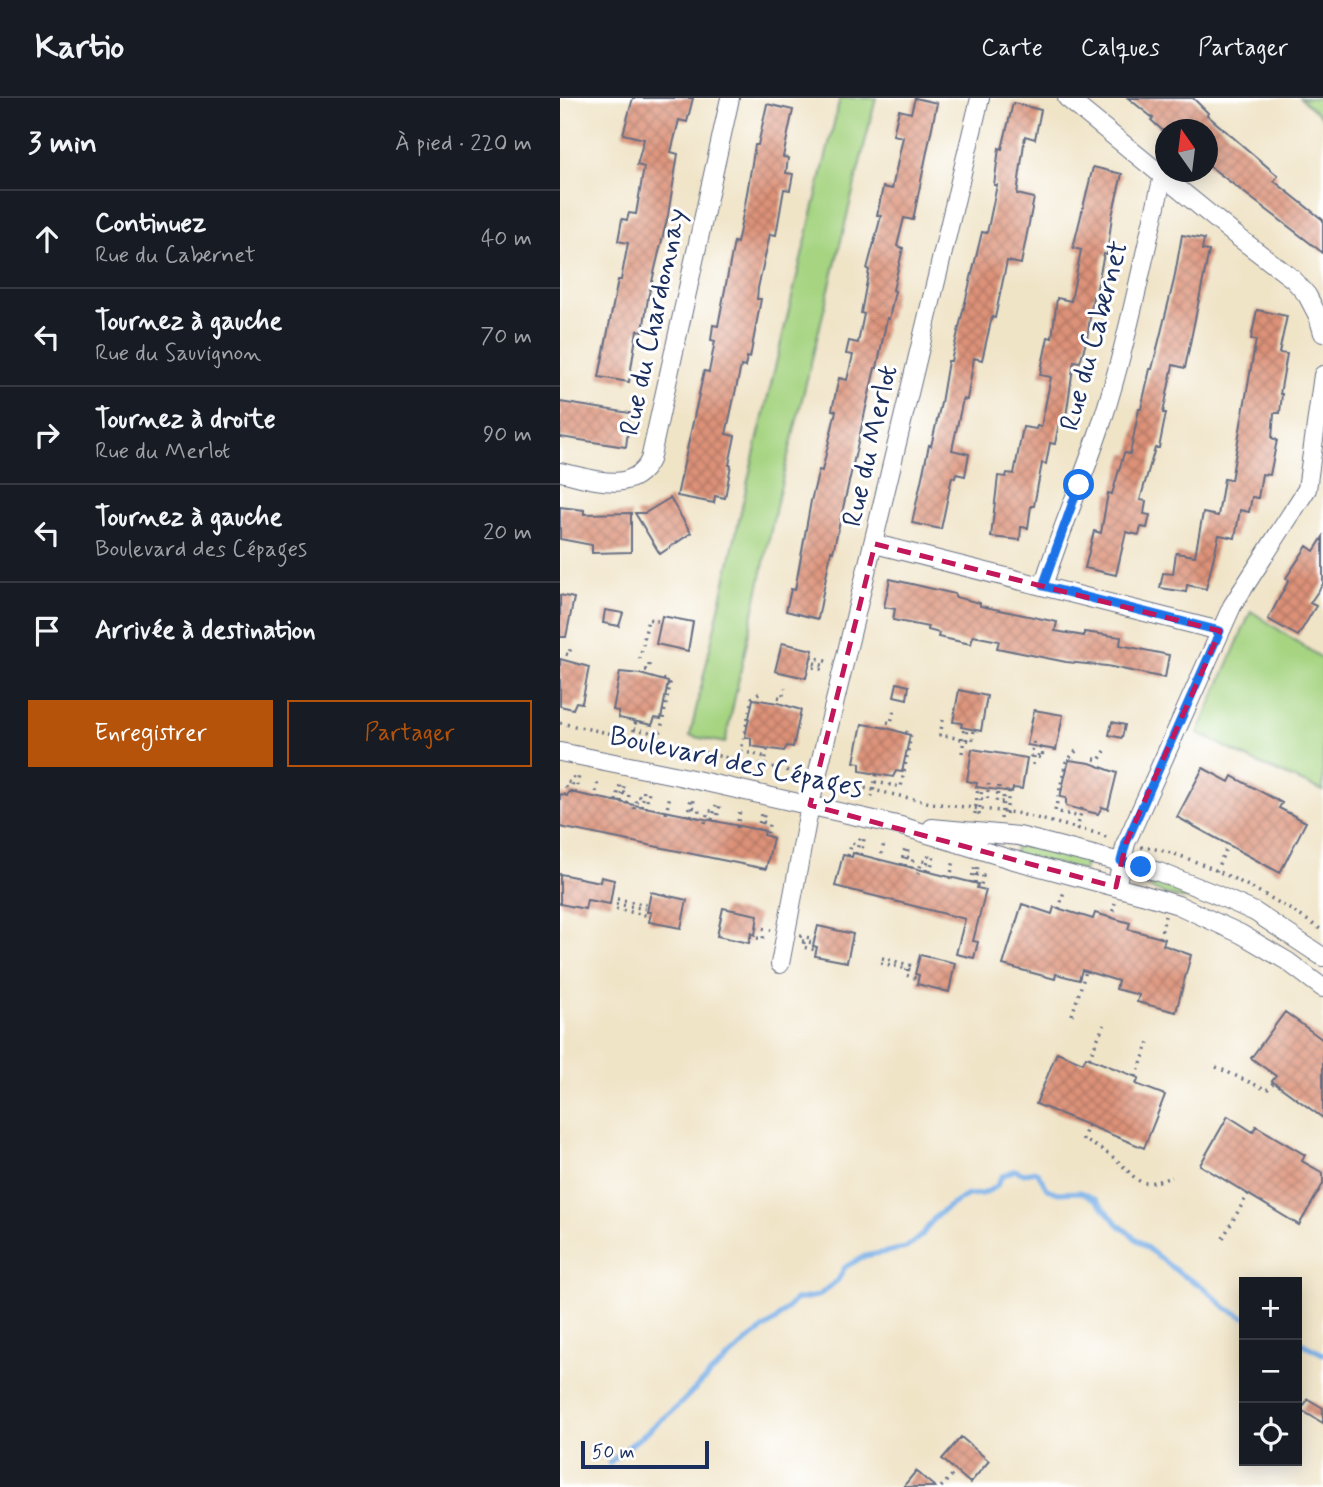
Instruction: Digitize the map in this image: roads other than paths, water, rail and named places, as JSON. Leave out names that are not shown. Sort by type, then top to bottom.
[{"type":"street","name":"Rue du Chardonnay","points":[[560,472],[620,483],[636,477],[650,460],[730,98]]},
{"type":"street","name":"Rue du Merlot","points":[[780,964],[810,806],[980,98]]},
{"type":"street","points":[[1067,98],[1155,170]]},
{"type":"street","name":"Rue du Cabernet","points":[[1043,586],[1105,413],[1162,182]]},
{"type":"street","points":[[1171,182],[1293,279],[1307,295],[1323,333]]},
{"type":"street","points":[[1116,894],[1126,843],[1220,631],[1232,606],[1307,489],[1323,374]]},
{"type":"street","points":[[875,544],[1220,631]]},
{"type":"street","name":"Boulevard des Cépages","points":[[560,752],[901,826],[1116,894],[1178,905],[1241,934],[1287,961],[1323,988]]},
{"type":"street","name":"Boulevard des Cépages","points":[[901,826],[1019,836],[1121,861],[1172,877],[1233,902],[1279,926],[1323,957]]},
{"type":"waterway","points":[[609,1463],[679,1405],[752,1337],[776,1320],[795,1300],[818,1296],[838,1280],[845,1267],[865,1256],[906,1248],[922,1235],[935,1217],[951,1205],[968,1195],[982,1194],[996,1187],[1002,1176],[1015,1170],[1024,1174],[1034,1171],[1038,1173],[1047,1189],[1058,1193],[1081,1192],[1096,1200],[1118,1224],[1141,1243],[1179,1273],[1206,1289],[1226,1308],[1239,1314]]},
{"type":"waterway","points":[[1302,1344],[1323,1354]]}]
